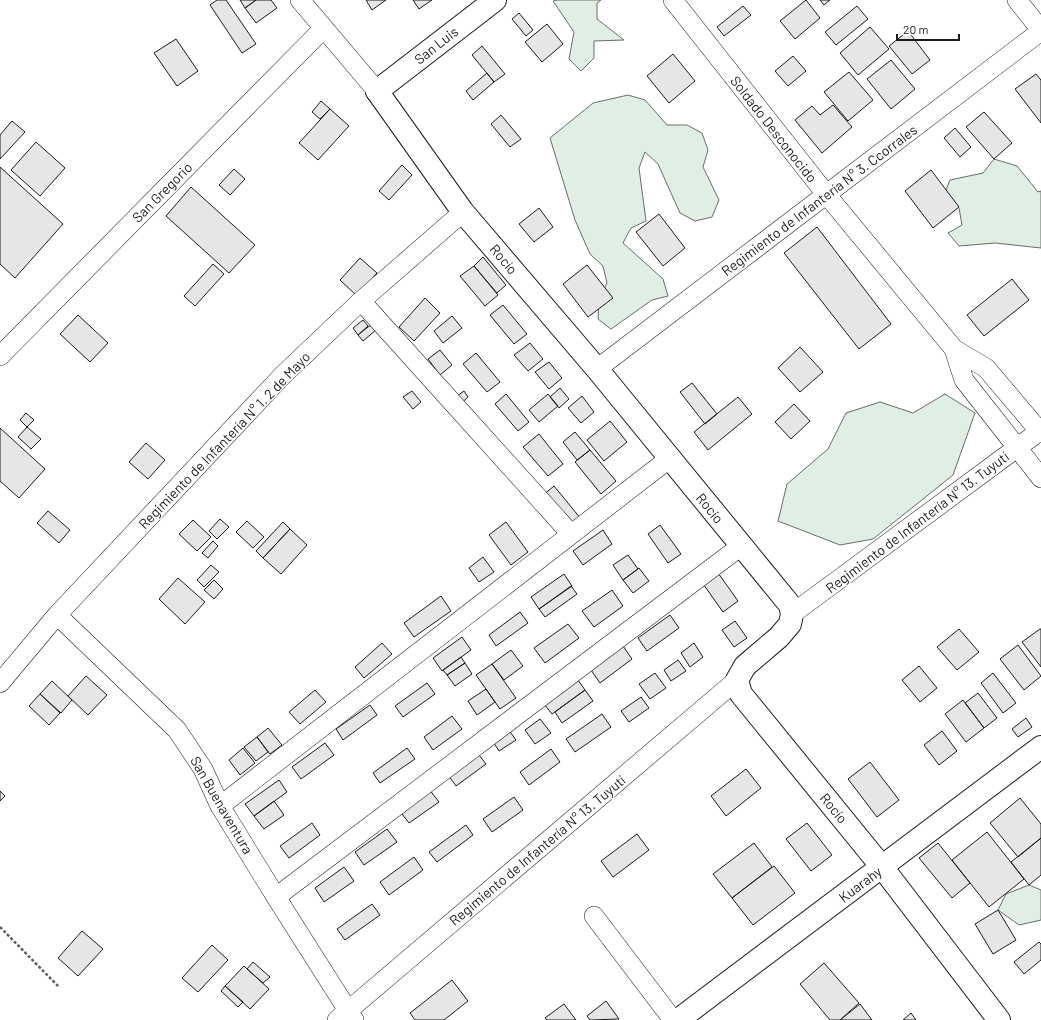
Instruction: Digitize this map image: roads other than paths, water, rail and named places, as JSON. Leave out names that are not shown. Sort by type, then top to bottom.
[{"type":"main road","name":"San Luis","points":[[377,91],[495,0]]},
{"type":"main road","name":"Rocío","points":[[377,91],[463,212],[598,369],[790,605],[792,614]]},
{"type":"main road","points":[[737,680],[745,666],[778,637],[790,624],[792,614]]},
{"type":"main road","name":"Rocío","points":[[737,680],[740,694],[882,867],[1000,1020]]},
{"type":"main road","name":"Kuarahy","points":[[678,1020],[1041,747]]},
{"type":"street","name":"Rocío","points":[[300,0],[377,91]]},
{"type":"street","name":"Soldado Desconocido","points":[[673,0],[826,194],[954,349],[986,368],[1041,431]]},
{"type":"street","points":[[1018,0],[1041,31]]},
{"type":"street","name":"San Gregorio","points":[[0,356],[323,29]]},
{"type":"street","name":"Regimiento de Infantería N° 3. Ccorrales","points":[[598,369],[1041,31]]},
{"type":"street","name":"Regimiento de Infantería N° 1. 2 de Mayo","points":[[0,684],[58,615],[282,376],[361,301],[463,212]]},
{"type":"street","points":[[361,301],[571,534]]},
{"type":"street","name":"Soldado Desconocido","points":[[954,349],[964,380],[1041,478]]},
{"type":"street","name":"Regimiento de Infantería N° 13. Tuyutí","points":[[792,614],[1041,431]]},
{"type":"street","points":[[220,806],[670,458]]},
{"type":"street","points":[[276,897],[741,546]]},
{"type":"street","name":"San Buenaventura","points":[[58,615],[177,730],[203,769],[220,806],[276,897],[346,1017]]},
{"type":"street","name":"Regimiento de Infantería N° 13. Tuyutí","points":[[346,1017],[737,680]]},
{"type":"street","points":[[594,916],[673,1020]]}]
